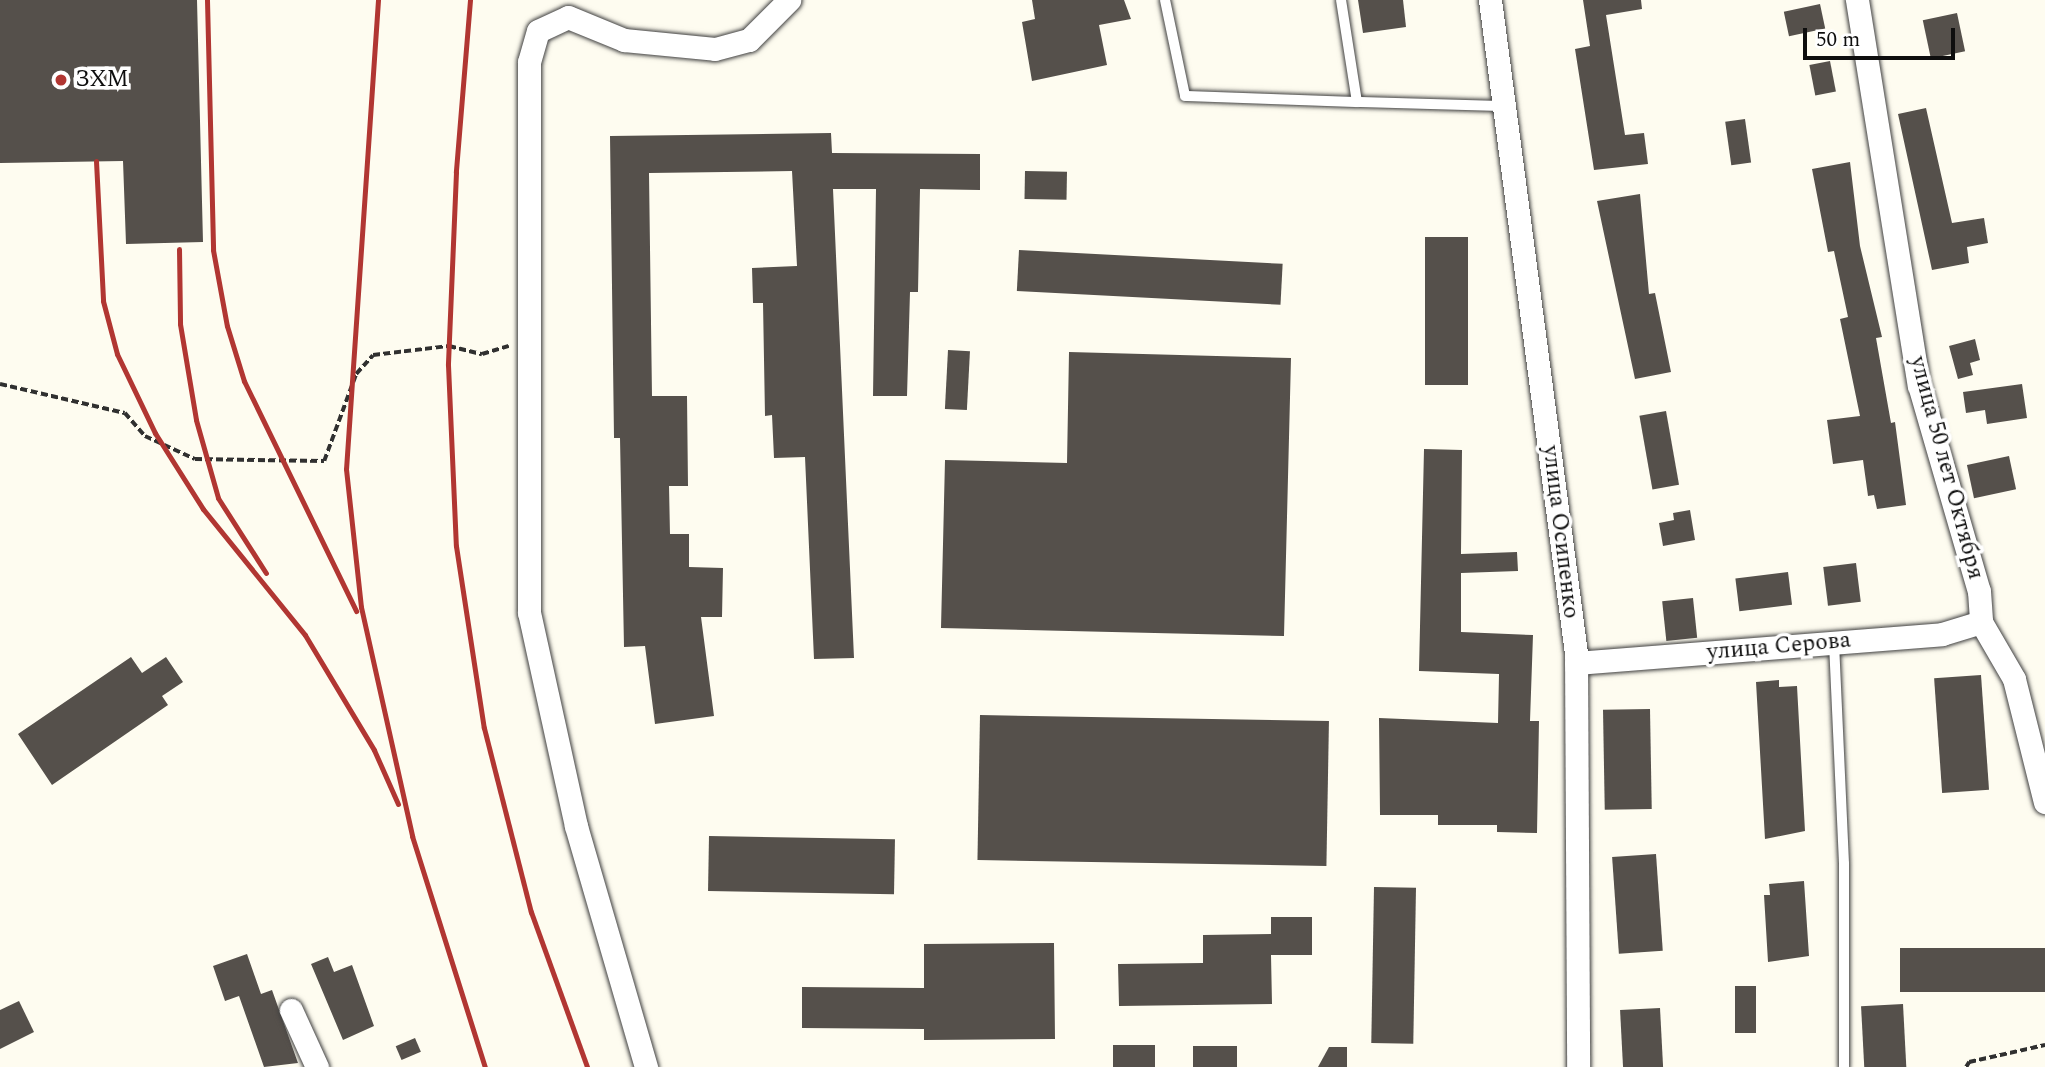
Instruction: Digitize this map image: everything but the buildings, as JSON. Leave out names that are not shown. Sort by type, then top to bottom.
[{"type":"street","points":[[646,1067],[576,825],[529,613],[528,62],[538,31],[568,18],[624,40],[715,49],[749,40],[789,0]]},
{"type":"street","name":"улица Осипенко","points":[[1490,0],[1576,663],[1578,1067]]},
{"type":"street","name":"улица 50 лет Октября","points":[[1857,0],[1919,385],[1979,591],[1981,622],[2014,679],[2045,802]]},
{"type":"street","name":"улица Серова","points":[[1576,663],[1942,634],[1981,622]]},
{"type":"street","points":[[291,1010],[317,1067]]},
{"type":"lane","points":[[1165,0],[1185,96],[1504,106]]},
{"type":"lane","points":[[1341,0],[1357,102]]},
{"type":"lane","points":[[1834,643],[1844,864],[1843,1067]]},
{"type":"path","points":[[0,384],[125,413],[145,436],[195,459],[324,461],[356,374],[373,355],[449,346],[482,354],[527,340]]},
{"type":"path","points":[[1966,1067],[1969,1062],[2045,1045]]},
{"type":"railway","points":[[207,0],[213,250],[227,326],[244,381],[356,611]]},
{"type":"railway","points":[[378,0],[346,469],[361,607],[412,836],[485,1067]]},
{"type":"railway","points":[[470,0],[456,172],[448,365],[456,546],[484,728],[531,912],[587,1067]]},
{"type":"railway","points":[[96,161],[103,301],[117,354],[155,433],[203,509],[305,635],[374,750],[398,804]]},
{"type":"railway","points":[[179,249],[180,324],[196,420],[218,498],[266,573]]},
{"type":"place","name":"ЗХМ","points":[[61,80]]}]
